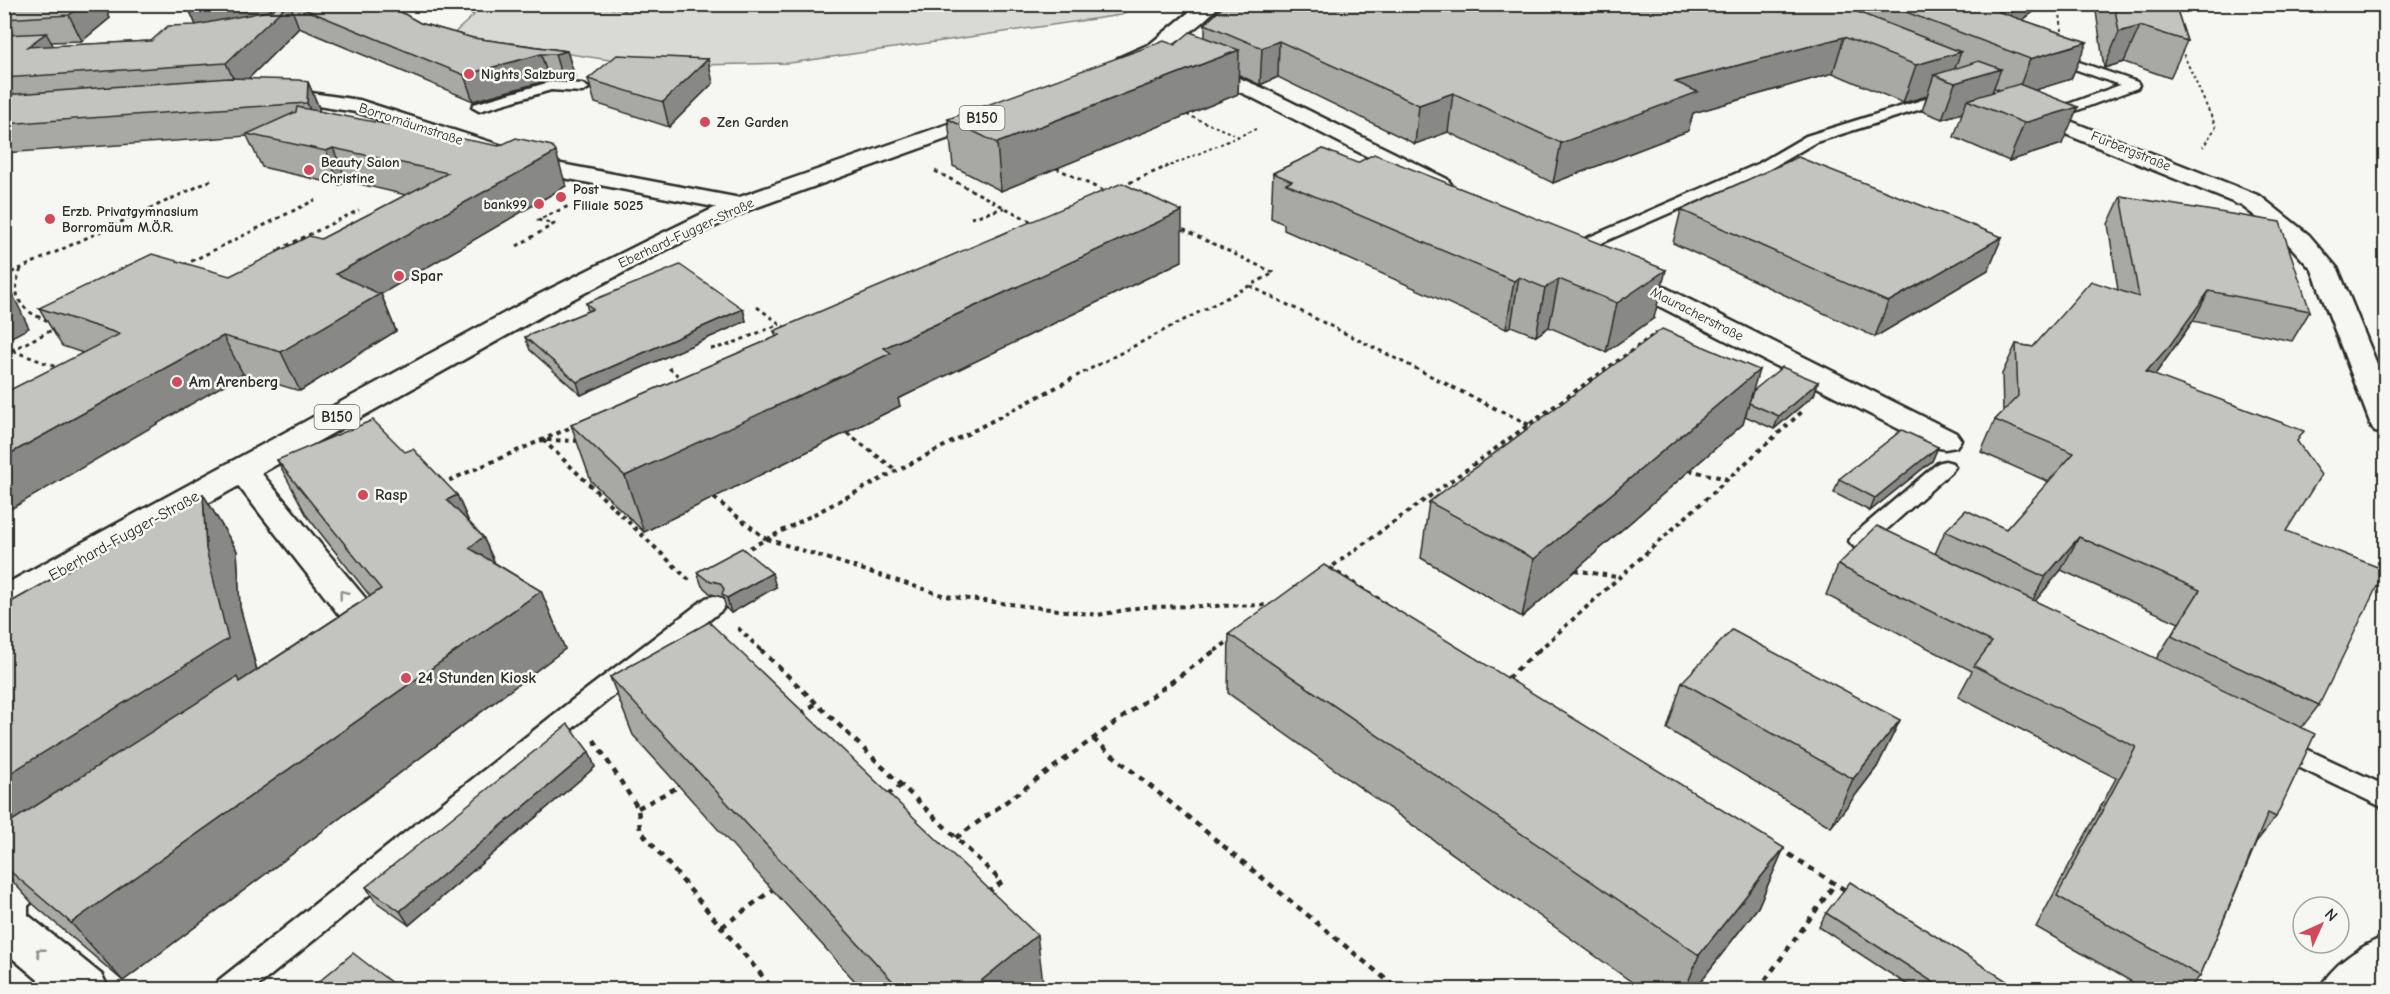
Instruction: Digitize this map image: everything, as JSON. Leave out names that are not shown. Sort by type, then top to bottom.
[{"type":"street","points":[[1109,70],[1157,48],[1211,4]]},
{"type":"street","points":[[1157,48],[1295,112],[1465,197]]},
{"type":"street","points":[[1938,75],[1966,90]]},
{"type":"street","name":"Borromäumstraße","points":[[252,97],[310,99],[359,106],[551,169],[740,205]]},
{"type":"street","name":"Fürbergstraße","points":[[2003,101],[2251,201],[2283,223],[2313,252],[2325,269],[2385,425]]},
{"type":"street","name":"Eberhard-Fugger-Straße","points":[[4,601],[546,302],[740,205],[1011,108]]},
{"type":"street","name":"Mauracherstraße","points":[[1560,245],[1945,440]]},
{"type":"street","points":[[242,470],[368,626],[370,642],[354,660],[344,667]]},
{"type":"street","points":[[85,839],[25,879],[6,900],[6,924],[85,990]]},
{"type":"street","points":[[2343,990],[2385,957]]},
{"type":"lane","points":[[2035,51],[2132,85],[2046,118]]},
{"type":"lane","points":[[479,107],[550,86],[582,88]]},
{"type":"lane","points":[[1560,245],[1763,167],[1811,139],[1966,90]]},
{"type":"lane","points":[[1903,562],[1860,541],[1945,467]]},
{"type":"lane","points":[[230,990],[575,712],[714,604]]},
{"type":"lane","points":[[2257,735],[2385,798]]},
{"type":"path","points":[[581,4],[627,10],[668,5],[746,7],[760,4]]},
{"type":"path","points":[[2180,48],[2216,127],[2186,173]]},
{"type":"path","points":[[1097,196],[1295,112]]},
{"type":"path","points":[[1187,115],[1239,136]]},
{"type":"path","points":[[894,149],[1035,224]]},
{"type":"path","points":[[1056,168],[1105,192]]},
{"type":"path","points":[[4,276],[212,180]]},
{"type":"path","points":[[1092,196],[1105,192]]},
{"type":"path","points":[[179,267],[315,200]]},
{"type":"path","points":[[517,246],[554,224],[538,220],[576,202]]},
{"type":"path","points":[[970,218],[1005,208]]},
{"type":"path","points":[[286,254],[276,251],[359,210]]},
{"type":"path","points":[[1028,227],[1044,220]]},
{"type":"path","points":[[736,556],[1274,273],[1169,223]]},
{"type":"path","points":[[21,268],[15,279],[18,302],[38,319],[56,322]]},
{"type":"path","points":[[1249,286],[1529,425]]},
{"type":"path","points":[[757,307],[790,331],[780,336]]},
{"type":"path","points":[[1322,574],[1688,310]]},
{"type":"path","points":[[4,354],[64,324]]},
{"type":"path","points":[[711,349],[728,345],[780,324]]},
{"type":"path","points":[[11,351],[65,370]]},
{"type":"path","points":[[669,368],[682,379]]},
{"type":"path","points":[[672,383],[691,375]]},
{"type":"path","points":[[1507,679],[1833,384]]},
{"type":"path","points":[[439,485],[575,426]]},
{"type":"path","points":[[847,433],[897,471]]},
{"type":"path","points":[[543,440],[590,441]]},
{"type":"path","points":[[543,440],[688,580],[698,577],[691,583],[1002,882],[978,900]]},
{"type":"path","points":[[1689,470],[1728,480]]},
{"type":"path","points":[[714,498],[767,539],[945,596],[1098,615],[1142,607],[1280,605],[1270,611]]},
{"type":"path","points":[[1330,568],[1389,605]]},
{"type":"path","points":[[1575,570],[1617,578]]},
{"type":"path","points":[[956,838],[1242,632]]},
{"type":"path","points":[[1497,673],[1517,685]]},
{"type":"path","points":[[792,718],[817,704]]},
{"type":"path","points":[[575,712],[638,808],[640,830],[774,990]]},
{"type":"path","points":[[1093,739],[1399,990]]},
{"type":"path","points":[[878,802],[902,785]]},
{"type":"path","points":[[638,808],[678,786]]},
{"type":"path","points":[[1775,846],[1855,896]]},
{"type":"path","points":[[1758,990],[1835,884]]},
{"type":"path","points":[[722,927],[772,890]]},
{"type":"shaded area","points":[[448,5],[1137,5],[1121,15],[790,63],[649,66],[451,36],[474,15]]},
{"type":"building","points":[[4,4],[84,4],[69,15],[4,19]]},
{"type":"building","points":[[194,4],[216,4],[189,9]]},
{"type":"building","points":[[277,4],[288,4],[226,63],[4,78],[4,35],[46,33],[27,47],[151,41],[168,26],[196,25],[273,10]]},
{"type":"building","points":[[292,4],[387,4],[420,23],[473,38],[567,51],[541,54],[464,75]]},
{"type":"building","points":[[1226,4],[1837,4],[1961,52],[1916,65],[1844,37],[1675,82],[1698,92],[1561,143],[1453,93],[1419,105],[1279,41],[1262,48],[1205,24]]},
{"type":"building","points":[[1885,4],[1995,4],[2004,8],[1999,12],[2087,42],[2030,59]]},
{"type":"building","points":[[2114,4],[2175,4],[2187,41],[2140,26],[2119,32]]},
{"type":"building","points":[[1190,32],[1239,50],[997,143],[948,119],[1164,41],[1175,45]]},
{"type":"building","points":[[617,55],[708,59],[663,102],[588,79]]},
{"type":"building","points":[[1979,61],[2001,69],[1955,83],[1934,75]]},
{"type":"building","points":[[229,78],[308,82],[307,103],[4,124],[4,95]]},
{"type":"building","points":[[2019,84],[2078,107],[2024,123],[1967,100]]},
{"type":"building","points":[[297,107],[499,146],[516,138],[552,146],[556,152],[336,274],[380,294],[281,352],[223,336],[4,457],[4,393],[120,334],[39,308],[152,254],[230,276],[309,236],[321,239],[448,173],[333,148],[326,151],[247,134],[296,112]]},
{"type":"building","points":[[1323,149],[1357,163],[1374,154],[1666,270],[1617,303],[1559,279],[1545,288],[1519,277],[1514,281],[1286,184],[1292,181],[1273,173]]},
{"type":"building","points":[[1798,157],[2002,237],[1888,302],[1681,210]]},
{"type":"building","points":[[1122,183],[1182,211],[884,348],[891,353],[625,476],[571,425],[780,335],[774,331]]},
{"type":"building","points":[[2121,196],[2280,222],[2310,311],[2209,291],[2170,345],[2146,372],[2304,431],[2297,441],[2321,475],[2286,531],[2385,570],[2319,705],[2171,636],[2200,590],[2079,537],[2045,577],[1945,531],[1966,510],[2006,529],[2074,453],[1995,420],[2018,396],[2016,344],[2033,347],[2091,281],[2139,297]]},
{"type":"building","points":[[680,265],[743,309],[577,382],[525,337],[593,309],[586,303]]},
{"type":"building","points":[[1662,329],[1759,370],[1534,559],[1429,502]]},
{"type":"building","points":[[1782,367],[1818,382],[1779,416],[1749,403],[1753,391]]},
{"type":"building","points":[[373,420],[405,452],[413,449],[457,495],[447,500],[483,537],[469,548],[541,591],[71,923],[4,866],[4,826],[237,677],[239,682],[381,589],[277,460]]},
{"type":"building","points":[[1902,430],[1938,447],[1875,498],[1839,479]]},
{"type":"building","points":[[203,494],[206,549],[228,639],[4,777],[4,606]]},
{"type":"building","points":[[1877,526],[2315,734],[2276,817],[2268,813],[2200,976],[2057,896],[2136,747],[1974,666],[1992,642],[1838,565]]},
{"type":"building","points":[[742,548],[772,573],[727,598],[722,594],[724,589],[720,583],[707,580],[697,572]]},
{"type":"building","points":[[1324,565],[1784,848],[1699,955],[1229,634]]},
{"type":"building","points":[[709,622],[1037,935],[970,990],[901,990],[610,677]]},
{"type":"building","points":[[1732,630],[1900,720],[1853,779],[1682,682]]},
{"type":"building","points":[[568,724],[589,752],[400,911],[366,887]]},
{"type":"building","points":[[1850,882],[2021,990],[1945,990],[1826,913]]},
{"type":"building","points":[[353,953],[401,990],[309,990]]},
{"type":"railway","points":[[2378,4],[2386,15]]},
{"type":"place","name":"Nights Salzburg","points":[[469,74]]},
{"type":"place","name":"Zen Garden","points":[[705,122]]},
{"type":"place","name":"Beauty Salon Christine","points":[[309,170]]},
{"type":"place","name":"Post Filiale 5025","points":[[561,197]]},
{"type":"place","name":"bank99","points":[[539,204]]},
{"type":"place","name":"Erzb. Privatgymnasium Borromäum M.Ö.R.","points":[[50,219]]},
{"type":"place","name":"Spar","points":[[399,276]]},
{"type":"place","name":"Am Arenberg","points":[[177,382]]},
{"type":"place","name":"Rasp","points":[[363,495]]},
{"type":"place","name":"24 Stunden Kiosk","points":[[406,678]]}]
